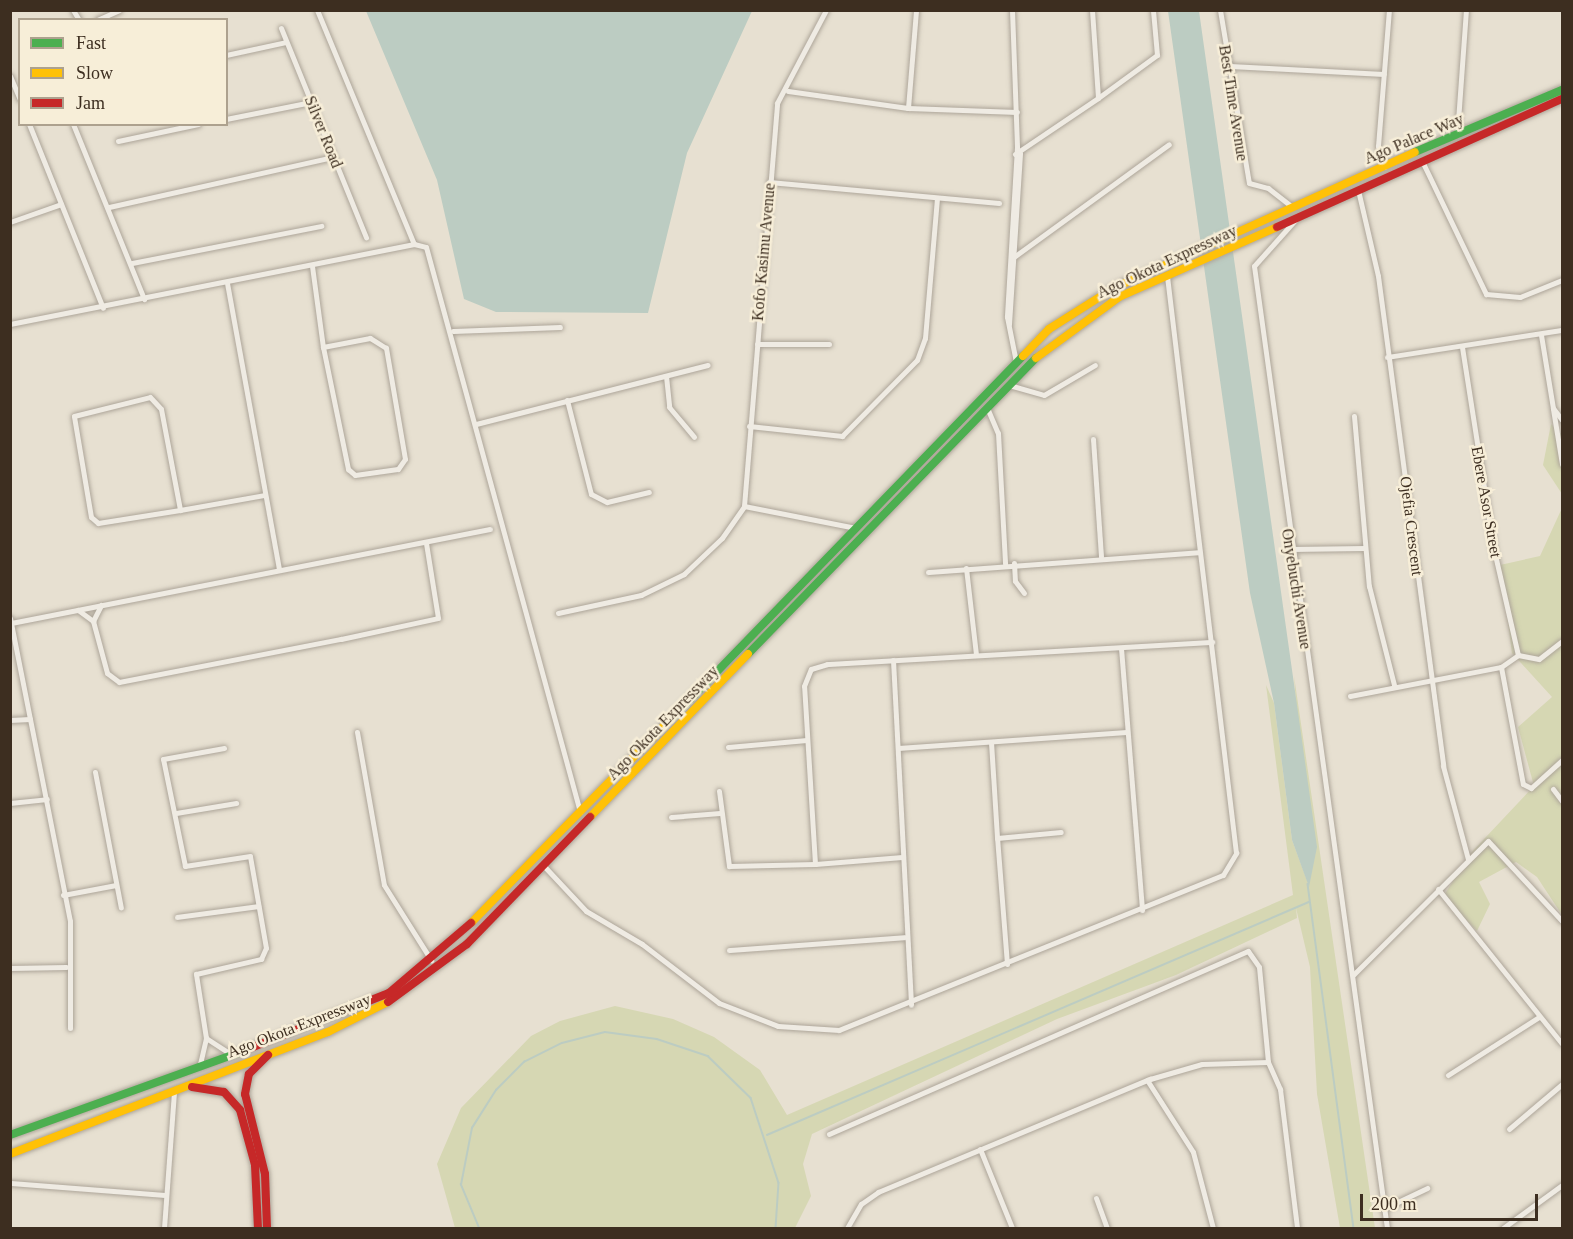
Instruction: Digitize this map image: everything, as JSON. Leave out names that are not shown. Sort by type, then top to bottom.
[{"type":"main road","name":"Ago Palace Way","points":[[1275,212],[1563,90]]},
{"type":"main road","name":"Ago Palace Way","points":[[1280,226],[1563,99]]},
{"type":"main road","name":"Ago Okota Expressway","points":[[10,1135],[200,1064],[347,1014],[389,993],[431,960],[579,812],[1016,362],[1071,313],[1143,275],[1275,212]]},
{"type":"main road","name":"Ago Okota Expressway","points":[[10,1154],[373,1013],[409,992],[445,965],[1009,386],[1083,318],[1149,284],[1280,226]]},
{"type":"main road","points":[[1143,275],[1149,284]]},
{"type":"main road","points":[[267,1228],[265,1174],[245,1089],[253,1068],[271,1052]]},
{"type":"main road","points":[[176,1091],[207,1086],[236,1102],[255,1165],[258,1228]]},
{"type":"street","points":[[101,18],[119,10]]},
{"type":"street","points":[[317,10],[414,244],[432,254],[579,812]]},
{"type":"street","name":"Kofo Kasimu Avenue","points":[[744,506],[777,102],[788,91],[826,10]]},
{"type":"street","points":[[908,108],[916,10]]},
{"type":"street","points":[[1012,10],[1018,154],[1010,324],[1016,362]]},
{"type":"street","points":[[1092,10],[1098,98]]},
{"type":"street","points":[[1018,154],[1158,56],[1153,10]]},
{"type":"street","name":"Best Time Avenue","points":[[1220,10],[1249,183],[1268,188],[1290,205]]},
{"type":"street","points":[[1384,167],[1378,146],[1389,10]]},
{"type":"street","points":[[1457,136],[1466,10]]},
{"type":"street","name":"Silver Road","points":[[281,28],[366,237]]},
{"type":"street","points":[[228,55],[286,42]]},
{"type":"street","points":[[1230,66],[1384,74]]},
{"type":"street","points":[[10,76],[18,94]]},
{"type":"street","points":[[788,91],[908,108],[1017,112]]},
{"type":"street","points":[[228,119],[311,102]]},
{"type":"street","points":[[30,126],[103,308]]},
{"type":"street","points":[[75,126],[132,263],[144,299]]},
{"type":"street","points":[[118,141],[189,126]]},
{"type":"street","points":[[1013,259],[1169,144]]},
{"type":"street","points":[[109,207],[333,157]]},
{"type":"street","points":[[1422,161],[1486,294],[1520,297],[1563,280]]},
{"type":"street","points":[[769,182],[999,204]]},
{"type":"street","name":"Ojefia Crescent","points":[[1358,190],[1378,276],[1387,357],[1435,680],[1443,766],[1464,852],[1468,859]]},
{"type":"street","points":[[749,426],[842,436],[917,360],[925,338],[937,199]]},
{"type":"street","points":[[10,222],[61,204]]},
{"type":"street","name":"Onyebuchi Avenue","points":[[1296,219],[1254,266],[1290,549],[1353,975],[1387,1228]]},
{"type":"street","points":[[132,263],[321,226]]},
{"type":"street","points":[[10,324],[103,308],[414,244]]},
{"type":"street","points":[[312,266],[323,347],[348,470],[355,475],[398,470],[405,459],[386,348],[370,338],[323,347]]},
{"type":"street","points":[[543,866],[586,911],[642,944],[719,1003],[757,1021],[839,1030],[911,1005],[1223,875],[1236,853],[1167,276]]},
{"type":"street","points":[[227,283],[279,569]]},
{"type":"street","points":[[453,331],[560,327]]},
{"type":"street","points":[[1387,357],[1563,330]]},
{"type":"street","points":[[1541,335],[1563,464]]},
{"type":"street","points":[[757,344],[830,344]]},
{"type":"street","name":"Ebere Asor Street","points":[[1462,347],[1493,546],[1518,655]]},
{"type":"street","points":[[476,424],[708,365]]},
{"type":"street","points":[[1009,386],[1044,395],[1095,365]]},
{"type":"street","points":[[666,376],[669,407],[694,437]]},
{"type":"street","points":[[180,510],[158,401],[150,397],[74,416],[91,517],[98,523],[117,522],[264,495]]},
{"type":"street","points":[[567,400],[591,494],[607,502],[649,492]]},
{"type":"street","points":[[1555,409],[1563,407]]},
{"type":"street","points":[[1555,409],[1563,420]]},
{"type":"street","points":[[988,410],[998,433],[1005,564]]},
{"type":"street","points":[[1354,416],[1365,548],[1394,685]]},
{"type":"street","points":[[1093,439],[1101,557]]},
{"type":"street","points":[[558,613],[640,595],[684,574],[714,547],[744,506],[856,528]]},
{"type":"street","points":[[70,1028],[72,984],[66,967],[70,931],[47,799],[11,621],[78,610],[490,529]]},
{"type":"street","points":[[78,610],[93,621],[107,673],[120,681],[433,621],[440,612],[426,543]]},
{"type":"street","points":[[1290,549],[1365,548]]},
{"type":"street","points":[[928,572],[1014,563],[1199,552]]},
{"type":"street","points":[[1014,563],[1015,581],[1024,593]]},
{"type":"street","points":[[966,568],[976,654]]},
{"type":"street","points":[[93,621],[101,605]]},
{"type":"street","points":[[1350,696],[1394,685],[1435,680],[1502,667],[1518,655],[1539,659],[1563,641]]},
{"type":"street","points":[[815,864],[804,686],[811,669],[976,654],[1212,642]]},
{"type":"street","points":[[1121,648],[1142,910]]},
{"type":"street","points":[[893,660],[905,937],[911,1005]]},
{"type":"street","points":[[1502,667],[1523,784],[1531,788],[1563,760]]},
{"type":"street","points":[[10,720],[30,719]]},
{"type":"street","points":[[357,732],[384,885],[431,960]]},
{"type":"street","points":[[898,748],[1126,732]]},
{"type":"street","points":[[728,747],[807,740]]},
{"type":"street","points":[[991,742],[1007,964]]},
{"type":"street","points":[[200,1064],[206,1038],[196,974],[264,956],[250,856],[185,866],[164,759],[224,748]]},
{"type":"street","points":[[95,772],[121,908]]},
{"type":"street","points":[[1553,789],[1563,801]]},
{"type":"street","points":[[718,791],[729,866],[815,864],[902,857]]},
{"type":"street","points":[[10,803],[47,799]]},
{"type":"street","points":[[176,813],[236,803]]},
{"type":"street","points":[[672,817],[720,813]]},
{"type":"street","points":[[997,838],[1061,832]]},
{"type":"street","points":[[1353,975],[1468,859],[1493,842],[1563,921]]},
{"type":"street","points":[[63,896],[116,885]]},
{"type":"street","points":[[1437,889],[1563,1044]]},
{"type":"street","points":[[177,917],[258,906]]},
{"type":"street","points":[[729,950],[905,937]]},
{"type":"street","points":[[829,1134],[1111,1015],[1244,951],[1259,967],[1269,1031],[1268,1062],[1280,1089],[1297,1228]]},
{"type":"street","points":[[10,968],[66,967]]},
{"type":"street","points":[[1448,1075],[1539,1017]]},
{"type":"street","points":[[206,1038],[231,1053]]},
{"type":"street","points":[[847,1228],[869,1197],[1147,1080],[1202,1064],[1268,1062]]},
{"type":"street","points":[[1147,1080],[1193,1152],[1213,1228]]},
{"type":"street","points":[[1509,1129],[1563,1084]]},
{"type":"street","points":[[164,1228],[176,1091]]},
{"type":"street","points":[[980,1149],[1012,1228]]},
{"type":"street","points":[[10,1183],[166,1195]]},
{"type":"street","points":[[1503,1228],[1563,1185]]},
{"type":"street","points":[[1383,1209],[1428,1188]]},
{"type":"street","points":[[1096,1198],[1107,1228]]},
{"type":"green space","points":[[1551,424],[1562,435],[1562,494],[1543,465]]},
{"type":"green space","points":[[1562,508],[1562,915],[1537,877],[1516,862],[1479,882],[1490,904],[1477,931],[1443,897],[1469,855],[1534,786],[1518,727],[1552,697],[1512,653],[1500,565],[1540,556]]},
{"type":"green space","points":[[1294,676],[1375,1228],[1340,1228],[1317,1094],[1310,967],[1296,908],[1297,918],[1176,975],[1057,1019],[812,1134],[803,1164],[811,1196],[795,1228],[455,1228],[437,1164],[461,1108],[531,1036],[560,1021],[615,1006],[673,1019],[714,1037],[760,1070],[787,1115],[1293,895],[1266,685],[1274,703],[1292,840],[1309,886]]},
{"type":"shaded area","points":[[366,11],[752,11],[687,153],[648,313],[496,312],[464,299],[437,180]]},
{"type":"shaded area","points":[[1168,11],[1199,11],[1317,847],[1309,887],[1292,840],[1274,703],[1250,593]]},
{"type":"waterway","points":[[1308,884],[1354,1228]]},
{"type":"waterway","points":[[767,1135],[1309,902]]},
{"type":"waterway","points":[[479,1228],[461,1185],[472,1128],[496,1090],[524,1062],[562,1043],[605,1032],[657,1039],[708,1056],[751,1098],[779,1183],[776,1228]]},
{"type":"traffic: fast","points":[[1415,152],[1562,90]]},
{"type":"traffic: fast","points":[[671,719],[1023,356]]},
{"type":"traffic: fast","points":[[748,654],[1036,358]]},
{"type":"traffic: fast","points":[[10,1135],[243,1051]]},
{"type":"traffic: slow","points":[[1023,356],[1049,329],[1114,288],[1415,152]]},
{"type":"traffic: slow","points":[[1036,358],[1119,297],[1277,227]]},
{"type":"traffic: slow","points":[[590,817],[748,654]]},
{"type":"traffic: slow","points":[[471,923],[671,719]]},
{"type":"traffic: slow","points":[[10,1154],[328,1032],[388,1002]]},
{"type":"traffic: jam","points":[[1277,227],[1562,99]]},
{"type":"traffic: jam","points":[[388,1002],[467,944],[590,817]]},
{"type":"traffic: jam","points":[[243,1051],[389,993],[471,923]]},
{"type":"traffic: jam","points":[[267,1228],[265,1174],[245,1094],[249,1074],[268,1055]]},
{"type":"traffic: jam","points":[[192,1087],[224,1092],[240,1110],[255,1165],[258,1228]]}]
